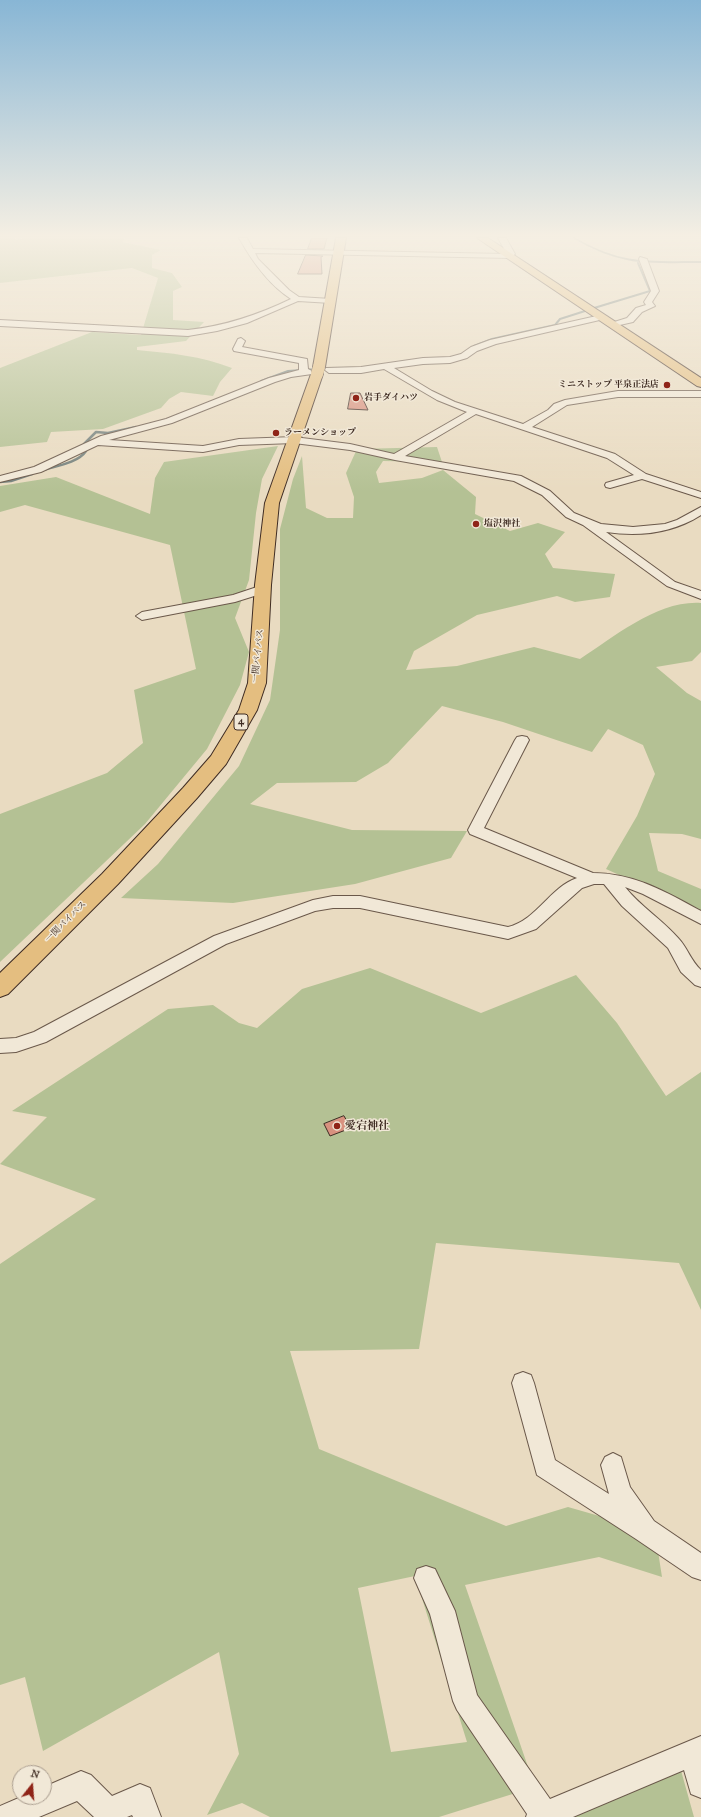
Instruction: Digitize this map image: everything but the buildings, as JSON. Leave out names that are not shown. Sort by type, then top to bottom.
[{"type":"highway","name":"一関バイパス","points":[[0,988],[110,879],[190,793],[219,760],[248,710],[257,682],[268,527],[272,504],[294,440],[315,371],[326,323]]},
{"type":"main road","points":[[610,323],[701,383]]},
{"type":"street","points":[[0,323],[188,333],[209,331],[240,323]]},
{"type":"street","points":[[0,480],[23,474],[89,446],[189,414],[281,376],[315,371],[386,367],[423,360],[457,358],[493,342],[576,323]]},
{"type":"street","points":[[614,325],[621,323]]},
{"type":"street","points":[[241,341],[237,348],[304,362],[315,371]]},
{"type":"street","points":[[386,367],[438,398],[460,408],[475,411],[611,456],[642,476],[701,495]]},
{"type":"street","points":[[524,427],[551,412],[556,406],[565,403],[618,394],[701,394]]},
{"type":"street","points":[[395,457],[475,411]]},
{"type":"street","points":[[89,446],[203,449],[239,442],[294,440],[350,447],[395,457],[517,478],[546,493],[570,515],[601,528],[651,530],[675,525],[701,510]]},
{"type":"street","points":[[610,485],[642,476]]},
{"type":"street","points":[[587,523],[671,584],[701,595]]},
{"type":"street","points":[[142,616],[235,598],[263,589]]},
{"type":"street","points":[[522,740],[475,830],[574,870],[590,878],[632,882],[701,918]]},
{"type":"street","points":[[0,1046],[16,1045],[40,1037],[220,940],[313,906],[333,902],[360,902],[508,933],[522,931],[543,916],[561,896],[575,884],[590,878]]},
{"type":"street","points":[[608,879],[628,902],[674,944],[687,968],[701,980]]},
{"type":"street","points":[[523,1383],[544,1467],[645,1530],[701,1568]]},
{"type":"street","points":[[612,1465],[620,1492],[645,1530]]},
{"type":"street","points":[[426,1578],[442,1611],[466,1701],[542,1816],[698,1750],[701,1784]]},
{"type":"street","points":[[7,1817],[81,1785],[108,1811],[140,1798],[147,1817]]},
{"type":"green space","points":[[145,323],[203,323],[186,341],[137,347],[137,350],[197,358],[232,368],[220,382],[213,396],[181,392],[169,399],[161,408],[103,429],[51,432],[47,442],[0,447],[0,368],[92,332],[141,335]]},
{"type":"green space","points":[[278,446],[262,479],[256,513],[249,580],[235,618],[249,652],[240,685],[207,749],[145,824],[0,962],[0,814],[107,773],[143,743],[134,690],[196,669],[170,545],[25,505],[0,512],[0,486],[56,477],[150,514],[155,478],[164,462]]},
{"type":"green space","points":[[437,447],[442,462],[383,461],[376,472],[379,483],[422,478],[443,470],[476,497],[475,514],[510,531],[538,523],[565,532],[545,554],[553,568],[615,574],[610,597],[575,602],[557,596],[477,615],[414,651],[406,670],[457,666],[534,647],[580,659],[622,631],[653,614],[669,607],[701,603],[701,652],[692,661],[656,667],[687,693],[701,701],[701,839],[682,834],[649,833],[658,871],[701,889],[701,912],[606,869],[637,816],[655,774],[643,745],[608,729],[592,752],[503,722],[442,706],[388,763],[356,782],[277,783],[250,804],[352,830],[467,831],[451,858],[355,884],[233,903],[121,898],[158,864],[239,766],[270,700],[280,630],[280,529],[293,479],[302,456],[306,508],[327,518],[353,518],[354,497],[346,473],[357,449]]},
{"type":"green space","points":[[370,968],[481,1013],[576,975],[617,1023],[666,1096],[701,1072],[701,1310],[679,1263],[436,1243],[419,1349],[290,1351],[319,1449],[506,1526],[568,1507],[655,1532],[662,1577],[599,1557],[465,1585],[535,1787],[439,1817],[270,1817],[242,1803],[207,1815],[239,1754],[219,1652],[43,1751],[25,1677],[0,1685],[0,1264],[96,1199],[0,1164],[47,1117],[12,1111],[168,1009],[213,1005],[239,1023],[257,1028],[302,989]],"holes":[[[415,1576],[467,1742],[391,1752],[358,1588]]]},
{"type":"green space","points":[[680,1767],[694,1817],[567,1817]]},
{"type":"waterway","points":[[474,346],[492,339],[555,325],[557,323]]},
{"type":"waterway","points":[[261,381],[288,371],[317,369]]},
{"type":"waterway","points":[[43,470],[66,464],[78,458],[86,451],[84,444],[96,432],[108,433],[136,427]]},
{"type":"waterway","points":[[0,482],[11,481],[32,474]]},
{"type":"place","name":"ミニストップ 平泉正法店","points":[[667,385]]},
{"type":"place","name":"岩手ダイハツ","points":[[356,398]]},
{"type":"place","name":"ラーメンショップ","points":[[276,433]]},
{"type":"place","name":"塩沢神社","points":[[476,524]]},
{"type":"place","name":"愛宕神社","points":[[337,1126]]}]
